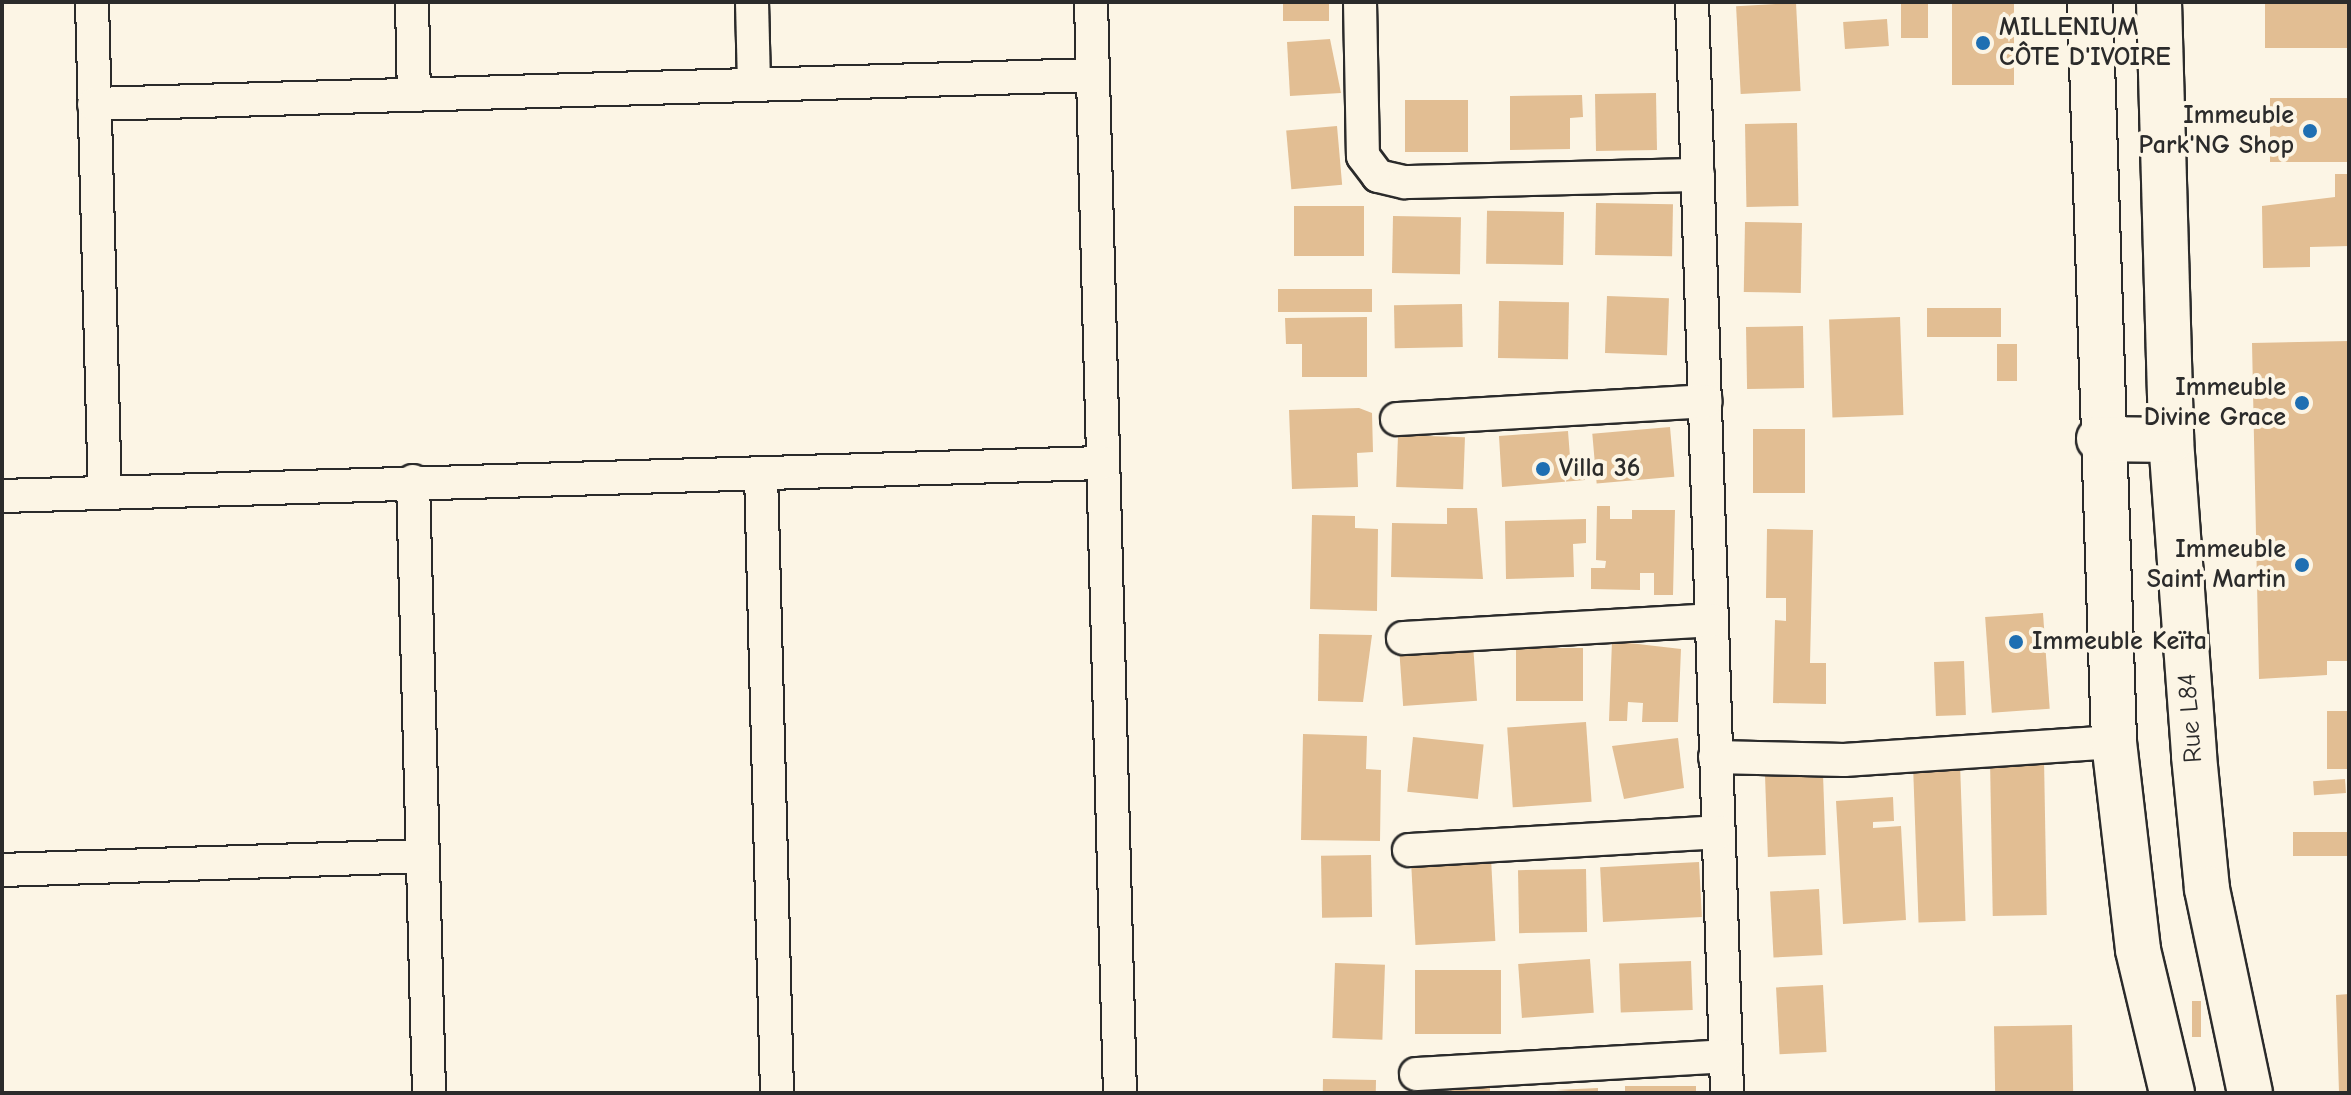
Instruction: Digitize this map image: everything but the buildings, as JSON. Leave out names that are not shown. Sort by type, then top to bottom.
[{"type":"main road","points":[[2090,2],[2099,439],[2114,742],[2138,950],[2172,1093]]},
{"type":"main road","name":"Rue L84","points":[[2159,2],[2171,440],[2207,889],[2250,1093]]},
{"type":"main road","points":[[2099,439],[2171,440]]},
{"type":"street","points":[[92,2],[105,493]]},
{"type":"street","points":[[412,2],[414,95]]},
{"type":"street","points":[[752,2],[754,85]]},
{"type":"street","points":[[1091,2],[1120,1093]]},
{"type":"street","points":[[1360,2],[1363,156],[1378,176],[1405,182],[1698,175]]},
{"type":"street","points":[[1692,2],[1727,1093]]},
{"type":"street","points":[[94,104],[1093,75]]},
{"type":"street","points":[[1397,419],[1705,401]]},
{"type":"street","points":[[2,496],[413,481],[1103,463]]},
{"type":"street","points":[[761,473],[777,1093]]},
{"type":"street","points":[[413,481],[429,1093]]},
{"type":"street","points":[[1403,638],[1711,620]]},
{"type":"street","points":[[1715,757],[1844,760],[2114,742]]},
{"type":"street","points":[[1409,850],[1718,832]]},
{"type":"street","points":[[2,870],[423,856]]},
{"type":"street","points":[[1416,1074],[1725,1056]]},
{"type":"place","name":"MILLENIUM CÔTE D'IVOIRE","points":[[1983,43]]},
{"type":"place","name":"Immeuble Park'NG Shop","points":[[2310,131]]},
{"type":"place","name":"Immeuble Divine Grace","points":[[2302,403]]},
{"type":"place","name":"Villa 36","points":[[1543,469]]},
{"type":"place","name":"Immeuble Saint Martin","points":[[2302,565]]},
{"type":"place","name":"Immeuble Keïta","points":[[2016,642]]}]
